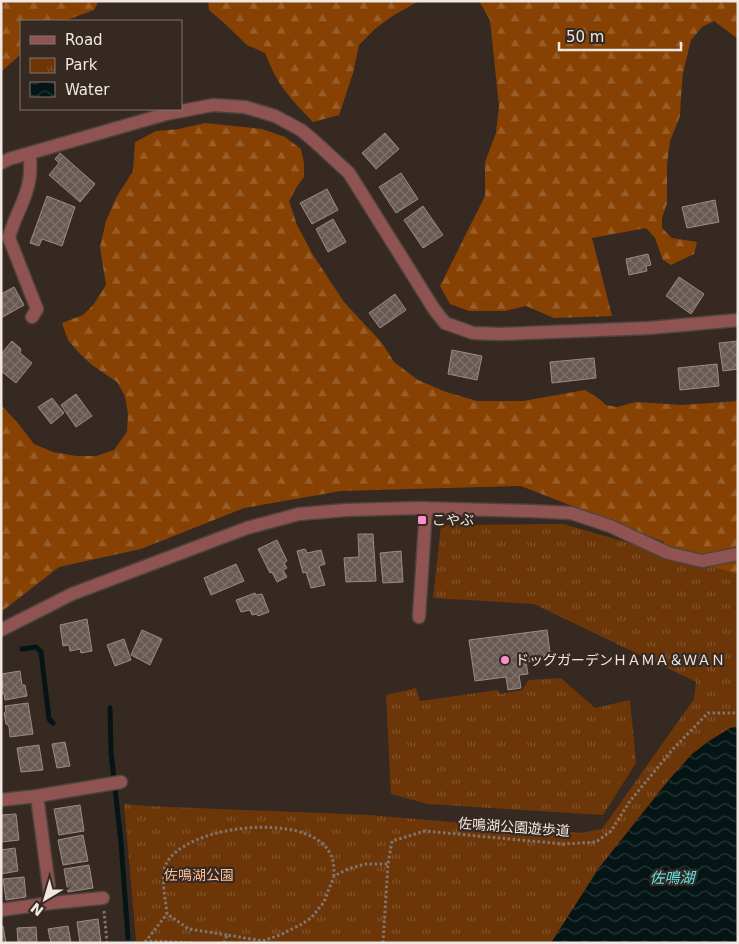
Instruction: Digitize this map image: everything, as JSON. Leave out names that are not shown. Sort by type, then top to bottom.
[{"type":"street","points":[[1,163],[166,114],[213,105],[245,107],[275,116],[301,130],[349,173],[445,324],[473,333],[500,334],[649,328],[738,320]]},
{"type":"street","points":[[30,154],[29,182],[9,238],[37,310],[32,317]]},
{"type":"street","points":[[1,630],[72,594],[247,528],[299,514],[346,510],[426,508],[530,510],[572,513],[610,526],[668,554],[702,561],[738,554]]},
{"type":"street","points":[[418,617],[426,508]]},
{"type":"street","points":[[1,800],[115,783]]},
{"type":"street","points":[[37,796],[51,903]]},
{"type":"street","points":[[1,910],[103,898]]},
{"type":"path","name":"佐鳴湖公園遊歩道","points":[[383,943],[388,864],[392,842],[425,831],[563,844],[596,842],[611,831],[630,801],[648,779],[673,749],[708,713],[738,713]]},
{"type":"path","points":[[145,943],[167,914],[164,866],[170,857],[180,849],[200,838],[228,830],[255,828],[276,828],[296,831],[318,840],[328,849],[334,861],[334,876],[324,902],[311,918],[280,935],[262,941],[188,928],[167,914]]},
{"type":"path","points":[[334,876],[365,864],[388,864]]},
{"type":"path","points":[[103,898],[107,943]]},
{"type":"path","points":[[224,943],[227,935]]},
{"type":"path","points":[[145,943],[152,941],[196,943]]},
{"type":"green space","points":[[1,1],[99,1],[94,10],[67,20],[20,20],[20,55],[1,72]]},
{"type":"green space","points":[[208,1],[419,1],[376,28],[359,45],[353,73],[339,115],[313,122],[283,88],[265,53],[247,45],[209,10]]},
{"type":"green space","points":[[479,1],[738,1],[738,39],[714,21],[702,27],[691,40],[683,73],[680,116],[670,141],[667,164],[667,203],[662,218],[662,228],[672,238],[697,242],[694,254],[671,265],[663,260],[655,238],[646,228],[592,238],[612,316],[554,318],[526,306],[505,311],[469,311],[450,304],[440,286],[485,196],[485,162],[496,133],[499,106],[490,20]]},
{"type":"green space","points":[[205,123],[262,129],[285,137],[301,149],[304,177],[289,201],[297,225],[313,255],[344,302],[382,343],[394,362],[418,380],[446,392],[477,401],[523,401],[585,390],[606,405],[617,407],[636,402],[682,405],[738,401],[738,589],[670,577],[664,542],[521,486],[341,491],[244,508],[141,549],[59,567],[1,612],[1,405],[34,444],[53,452],[76,456],[96,456],[114,450],[127,432],[128,414],[125,396],[117,382],[92,365],[68,340],[62,323],[83,315],[94,304],[106,285],[100,247],[106,221],[116,198],[133,171],[135,142],[156,131],[179,129]]},
{"type":"green space","name":"佐鳴湖公園","points":[[563,524],[738,574],[738,727],[730,728],[692,754],[668,781],[599,868],[551,943],[134,943],[136,940],[124,804],[370,815],[580,833],[602,829],[694,699],[696,682],[534,604],[433,598],[441,525]]},
{"type":"green space","points":[[561,678],[595,708],[630,700],[636,763],[603,815],[428,804],[391,794],[386,695],[416,688],[420,701],[498,690],[500,694],[522,690],[529,680]]},
{"type":"water","name":"佐鳴湖","points":[[738,727],[738,943],[551,943],[599,868],[668,781],[692,754],[730,728]]},
{"type":"building","points":[[385,133],[399,149],[376,169],[362,153]]},
{"type":"building","points":[[60,153],[95,184],[80,202],[49,175],[59,163],[55,159]]},
{"type":"building","points":[[401,173],[418,199],[396,213],[379,187]]},
{"type":"building","points":[[327,189],[338,210],[312,224],[300,203]]},
{"type":"building","points":[[47,196],[75,207],[62,246],[42,239],[39,246],[30,243]]},
{"type":"building","points":[[715,200],[719,222],[687,228],[682,207]]},
{"type":"building","points":[[423,206],[443,235],[423,248],[404,220]]},
{"type":"building","points":[[333,219],[346,242],[328,252],[316,229]]},
{"type":"building","points":[[648,254],[651,265],[646,266],[647,271],[629,275],[626,259]]},
{"type":"building","points":[[679,277],[704,294],[691,314],[666,296]]},
{"type":"building","points":[[14,287],[24,305],[1,318],[1,294]]},
{"type":"building","points":[[395,294],[406,310],[380,328],[369,313]]},
{"type":"building","points":[[12,341],[21,349],[20,353],[32,363],[16,383],[1,371],[1,354]]},
{"type":"building","points":[[738,341],[738,369],[723,371],[719,343]]},
{"type":"building","points":[[452,350],[482,356],[477,380],[448,374]]},
{"type":"building","points":[[594,358],[596,378],[552,383],[550,362]]},
{"type":"building","points":[[717,364],[719,386],[680,390],[678,368]]},
{"type":"building","points":[[76,394],[92,416],[76,427],[61,405]]},
{"type":"building","points":[[52,398],[64,413],[51,424],[38,407]]},
{"type":"building","points":[[358,534],[373,534],[376,581],[346,582],[344,558],[359,557]]},
{"type":"building","points":[[277,540],[287,561],[284,563],[287,568],[283,570],[287,577],[277,582],[272,572],[270,573],[258,549]]},
{"type":"building","points":[[305,549],[307,553],[321,550],[325,564],[319,566],[325,585],[311,588],[306,572],[303,573],[297,551]]},
{"type":"building","points":[[401,551],[403,582],[383,583],[380,553]]},
{"type":"building","points":[[236,564],[244,581],[211,595],[204,578]]},
{"type":"building","points":[[255,593],[256,595],[262,594],[269,612],[258,616],[257,614],[252,615],[250,610],[241,612],[236,600]]},
{"type":"building","points":[[87,619],[92,651],[81,653],[80,649],[70,651],[69,645],[63,646],[60,625]]},
{"type":"building","points":[[142,630],[162,639],[150,665],[131,655]]},
{"type":"building","name":"ドッグガーデンＨＡＭＡ＆ＷＡＮ","points":[[547,630],[551,659],[526,662],[528,674],[519,675],[521,688],[508,690],[506,677],[475,681],[469,640]]},
{"type":"building","points":[[124,639],[131,660],[115,666],[107,645]]},
{"type":"building","points":[[20,671],[22,685],[25,685],[27,696],[5,700],[4,693],[1,694],[1,687],[3,687],[1,674]]},
{"type":"building","points":[[28,703],[33,734],[10,737],[9,726],[6,724],[4,713],[6,711],[5,706]]},
{"type":"building","points":[[65,742],[70,766],[57,768],[52,744]]},
{"type":"building","points":[[39,745],[43,770],[21,772],[17,748]]},
{"type":"building","points":[[80,805],[84,831],[59,835],[54,809]]},
{"type":"building","points":[[16,814],[19,840],[1,842],[1,815]]},
{"type":"building","points":[[83,835],[88,861],[63,865],[58,840]]},
{"type":"building","points":[[15,848],[18,871],[1,874],[1,850]]},
{"type":"building","points":[[89,865],[93,888],[68,892],[64,869]]},
{"type":"building","points":[[24,877],[26,897],[6,900],[3,879]]},
{"type":"building","points":[[98,919],[101,943],[80,943],[77,922]]},
{"type":"building","points":[[1,926],[3,926],[6,943],[1,943]]},
{"type":"building","points":[[68,926],[71,943],[51,943],[48,929]]},
{"type":"building","points":[[36,927],[37,943],[18,943],[17,928]]},
{"type":"waterway","points":[[22,649],[36,647],[41,652],[49,719],[53,723]]},
{"type":"waterway","points":[[110,708],[111,752],[121,842],[128,938]]},
{"type":"place","name":"こやぶ","points":[[422,520]]},
{"type":"place","name":"ドッグガーデンＨＡＭＡ＆ＷＡＮ","points":[[505,660]]}]
